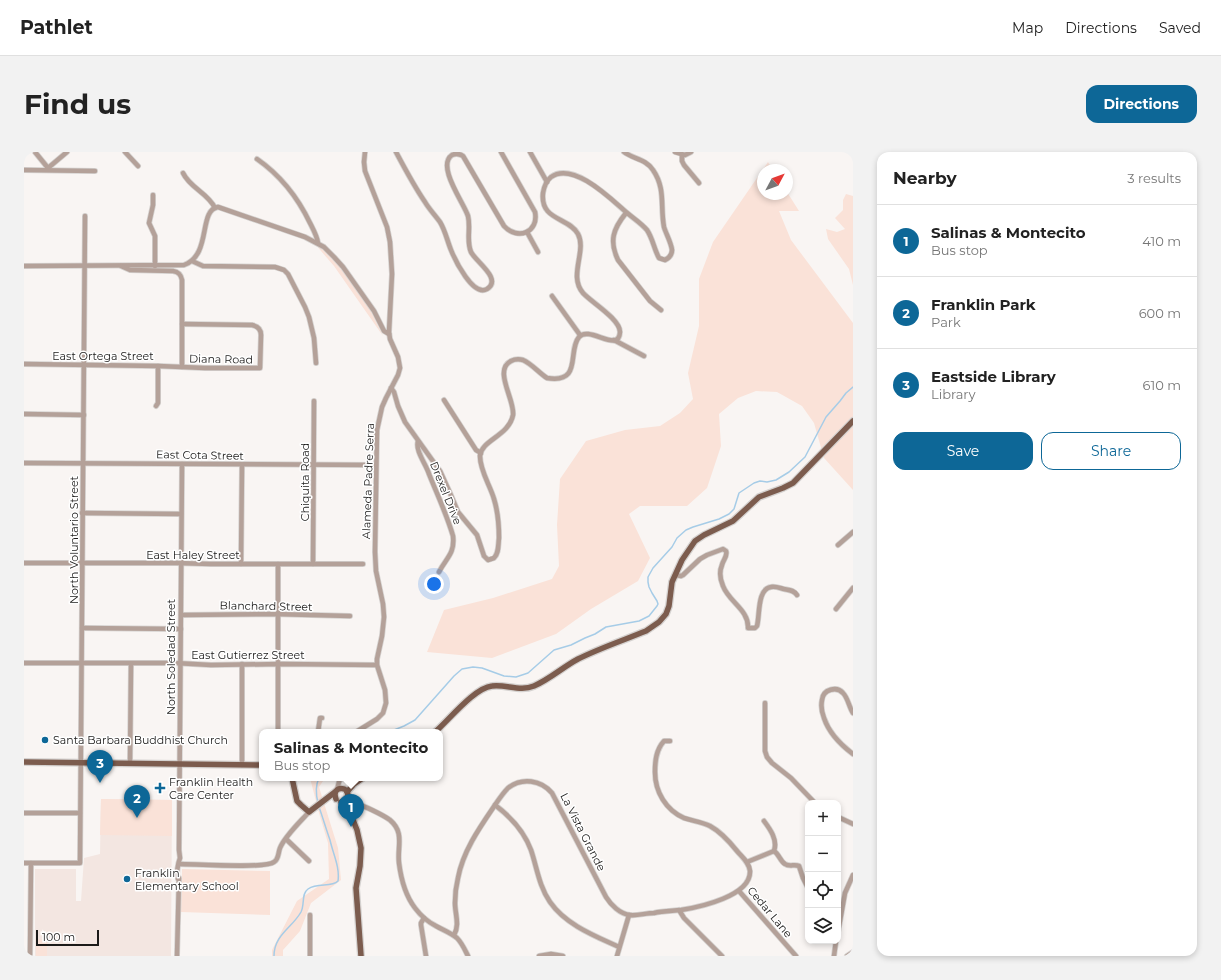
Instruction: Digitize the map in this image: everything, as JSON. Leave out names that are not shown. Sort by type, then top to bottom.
[{"type":"main road","points":[[439,729],[471,698],[484,688],[490,686],[523,688],[532,686],[579,658],[646,631],[653,626],[662,619],[667,610],[671,584],[682,560],[695,541],[704,534],[733,521],[759,497],[783,488],[796,480],[853,421]]},
{"type":"main road","points":[[24,762],[259,765]]},
{"type":"main road","points":[[293,781],[297,801],[309,812],[340,788],[349,808],[357,830],[361,848],[360,866],[356,888],[362,956]]},
{"type":"main road","points":[[324,801],[344,796],[354,782]]},
{"type":"main road","points":[[336,791],[334,796],[344,796]]},
{"type":"main road","points":[[344,796],[348,813],[352,817]]},
{"type":"street","points":[[35,152],[48,169]]},
{"type":"street","points":[[48,169],[67,152]]},
{"type":"street","points":[[124,152],[138,166]]},
{"type":"street","name":"Alameda Padre Serra","points":[[361,729],[375,721],[386,706],[386,694],[377,664],[384,617],[383,604],[376,571],[376,434],[380,411],[400,368],[398,357],[389,334],[392,274],[390,242],[387,227],[365,169],[365,152]]},
{"type":"street","points":[[396,152],[425,203],[444,230],[451,250],[462,272],[471,284],[477,289],[482,290],[488,288],[492,280],[488,272],[470,250],[467,216],[448,174],[447,163],[450,157],[457,154],[462,155],[466,159],[504,226],[508,230],[518,234],[527,232],[535,222],[534,212],[501,152]]},
{"type":"street","points":[[530,152],[547,182]]},
{"type":"street","points":[[614,340],[618,338],[620,333],[617,324],[601,307],[585,295],[579,287],[577,277],[581,244],[579,236],[574,229],[555,218],[546,208],[543,194],[545,185],[552,177],[562,174],[571,174],[578,177],[605,194],[642,226],[649,233],[659,258],[665,260],[671,254],[672,248],[664,225],[662,192],[658,179],[647,163],[624,152]]},
{"type":"street","points":[[675,152],[682,155],[691,152]]},
{"type":"street","points":[[682,155],[682,163],[699,183]]},
{"type":"street","points":[[257,159],[272,169],[297,200],[316,235],[318,243]]},
{"type":"street","points":[[24,170],[48,169],[95,171]]},
{"type":"street","points":[[183,173],[189,183],[207,198],[215,208]]},
{"type":"street","points":[[153,195],[153,205],[149,223],[155,236],[155,266]]},
{"type":"street","points":[[24,266],[184,265],[196,257],[201,248],[209,214],[215,208],[222,208],[306,237],[318,243],[338,260],[370,305],[384,331],[389,334]]},
{"type":"street","points":[[626,213],[614,234],[615,254],[650,302],[661,310]]},
{"type":"street","name":"North Voluntario Street","points":[[31,863],[80,863],[85,216]]},
{"type":"street","points":[[527,232],[538,252]]},
{"type":"street","points":[[192,261],[203,266],[275,267],[284,270],[290,277],[309,317],[314,338],[316,363]]},
{"type":"street","points":[[120,266],[130,270],[171,270],[178,272],[180,275],[182,280],[182,367]]},
{"type":"street","points":[[552,296],[580,335]]},
{"type":"street","name":"Diana Road","points":[[182,324],[252,325],[257,326],[262,334],[260,368],[182,367]]},
{"type":"street","points":[[391,388],[394,392],[403,418],[412,434],[432,459],[442,475],[458,512],[477,535],[484,556],[486,559],[490,560],[494,558],[498,551],[499,520],[494,499],[481,462],[481,453],[486,445],[505,430],[511,421],[513,410],[504,374],[508,364],[514,360],[521,360],[547,378],[561,378],[568,374],[571,369],[577,339],[580,335],[587,333],[607,340],[614,340],[644,356]]},
{"type":"street","name":"East Ortega Street","points":[[24,364],[182,367]]},
{"type":"street","points":[[156,406],[158,403],[158,366]]},
{"type":"street","points":[[444,400],[476,450],[481,453]]},
{"type":"street","name":"Chiquita Road","points":[[313,564],[314,401]]},
{"type":"street","points":[[24,414],[84,415]]},
{"type":"street","name":"Drexel Drive","points":[[418,441],[417,444],[421,456],[429,472],[453,536],[451,554],[439,572]]},
{"type":"street","name":"East Cota Street","points":[[24,463],[376,465]]},
{"type":"street","name":"North Soledad Street","points":[[177,956],[182,464]]},
{"type":"street","points":[[241,564],[242,464]]},
{"type":"street","points":[[82,513],[181,514]]},
{"type":"street","points":[[838,545],[853,532]]},
{"type":"street","points":[[675,575],[683,575],[693,564],[707,555],[723,549],[726,550],[727,554],[720,570],[721,581],[729,597],[745,614],[748,628],[755,628],[758,626],[761,597],[763,592],[768,588],[775,586],[792,590],[797,595]]},
{"type":"street","name":"East Haley Street","points":[[24,563],[363,564]]},
{"type":"street","points":[[278,564],[278,729]]},
{"type":"street","points":[[836,609],[853,588]]},
{"type":"street","name":"Blanchard Street","points":[[181,615],[278,614],[350,616]]},
{"type":"street","points":[[82,628],[180,629]]},
{"type":"street","name":"East Gutierrez Street","points":[[24,663],[211,665],[377,664]]},
{"type":"street","points":[[130,763],[131,664]]},
{"type":"street","points":[[242,664],[242,765]]},
{"type":"street","points":[[853,713],[846,697],[840,691],[836,689],[830,690],[822,697],[824,720],[840,742],[853,754]]},
{"type":"street","points":[[765,703],[765,751],[767,757],[772,763],[791,778],[812,800]]},
{"type":"street","points":[[318,729],[320,718],[322,718]]},
{"type":"street","points":[[670,741],[664,741],[661,745],[655,762],[655,781],[657,789],[663,800],[678,815],[705,824],[718,831],[747,862],[774,851],[776,845],[775,841],[764,821]]},
{"type":"street","points":[[336,791],[340,781]]},
{"type":"street","points":[[342,781],[344,796],[387,819],[398,830],[400,837],[399,862],[403,882],[411,902],[424,918],[454,935],[461,943],[468,956]]},
{"type":"street","name":"La Vista Grande","points":[[454,935],[457,926],[455,901],[459,872],[476,834],[495,805],[505,791],[518,783],[533,782],[548,788],[558,802],[606,898],[613,906],[629,915]]},
{"type":"street","points":[[349,808],[355,803]]},
{"type":"street","points":[[495,805],[514,821],[524,836],[531,850],[538,880],[550,902],[556,909],[573,924],[619,947]]},
{"type":"street","points":[[179,864],[270,864],[277,860],[281,846],[309,812]]},
{"type":"street","points":[[24,813],[80,813]]},
{"type":"street","points":[[841,818],[853,824]]},
{"type":"street","points":[[286,839],[309,861]]},
{"type":"street","points":[[774,851],[778,853],[785,864],[799,866],[805,884]]},
{"type":"street","name":"Cedar Lane","points":[[747,862],[749,878],[739,891],[796,956]]},
{"type":"street","points":[[24,863],[31,863],[30,956]]},
{"type":"street","points":[[841,908],[845,893],[853,875]]},
{"type":"street","points":[[617,956],[629,915],[679,910],[710,904],[739,891]]},
{"type":"street","points":[[679,910],[684,918],[722,956]]},
{"type":"street","points":[[310,915],[310,956]]},
{"type":"street","points":[[424,918],[421,925],[426,956]]},
{"type":"street","points":[[834,956],[836,944]]},
{"type":"street","points":[[846,956],[853,952]]},
{"type":"street","points":[[539,956],[551,954],[563,956]]},
{"type":"shaded area","points":[[757,178],[757,200],[792,200],[799,211],[779,211],[791,240],[853,323],[853,490],[824,458],[814,423],[802,406],[777,392],[756,391],[738,398],[719,414],[721,446],[707,488],[687,506],[640,506],[629,514],[650,558],[638,581],[591,609],[556,634],[492,658],[427,652],[444,610],[493,598],[552,579],[559,566],[557,525],[560,479],[586,441],[625,430],[660,426],[680,413],[693,399],[688,373],[699,326],[699,279],[713,242]]},
{"type":"shaded area","points":[[846,194],[853,196],[853,285],[849,269],[828,239],[826,229],[837,232],[845,229],[835,218],[843,210],[843,200]]},
{"type":"shaded area","points":[[315,244],[336,262],[371,311],[383,336],[334,266]]},
{"type":"shaded area","points":[[311,781],[323,781],[319,787],[338,848],[341,880],[311,903],[300,931],[283,950],[283,956],[272,956],[272,950],[297,901],[329,879],[328,843]]},
{"type":"shaded area","name":"Franklin Elementary School","points":[[101,799],[172,800],[171,956],[35,956],[35,869],[76,869],[76,901],[81,901],[84,858],[100,854]]},
{"type":"shaded area","points":[[101,799],[172,800],[172,836],[100,835]]},
{"type":"shaded area","points":[[182,869],[270,871],[270,915],[181,912]]},
{"type":"shaded area","points":[[36,939],[47,940],[47,956],[36,956]]},
{"type":"waterway","points":[[396,729],[415,720],[462,669],[473,667],[482,668],[504,676],[516,677],[528,673],[554,650],[571,645],[606,627],[639,621],[649,616],[658,604],[649,587],[648,577],[653,568],[672,547],[677,538],[686,530],[729,514],[734,509],[739,493],[754,483],[776,480],[789,472],[805,457],[826,417],[853,387]]},
{"type":"waterway","points":[[318,781],[316,790],[318,803]]},
{"type":"waterway","points":[[274,956],[280,937],[301,912],[306,891],[312,887],[332,884],[338,881],[336,860],[319,807]]},
{"type":"place","name":"Santa Barbara Buddhist Church","points":[[45,740]]},
{"type":"place","name":"Eastside Library","points":[[100,783]]},
{"type":"place","name":"Franklin Health Care Center","points":[[160,788]]},
{"type":"place","name":"Franklin Park","points":[[137,818]]},
{"type":"place","name":"Salinas & Montecito","points":[[351,827]]},
{"type":"place","name":"Franklin Elementary School","points":[[127,879]]}]
